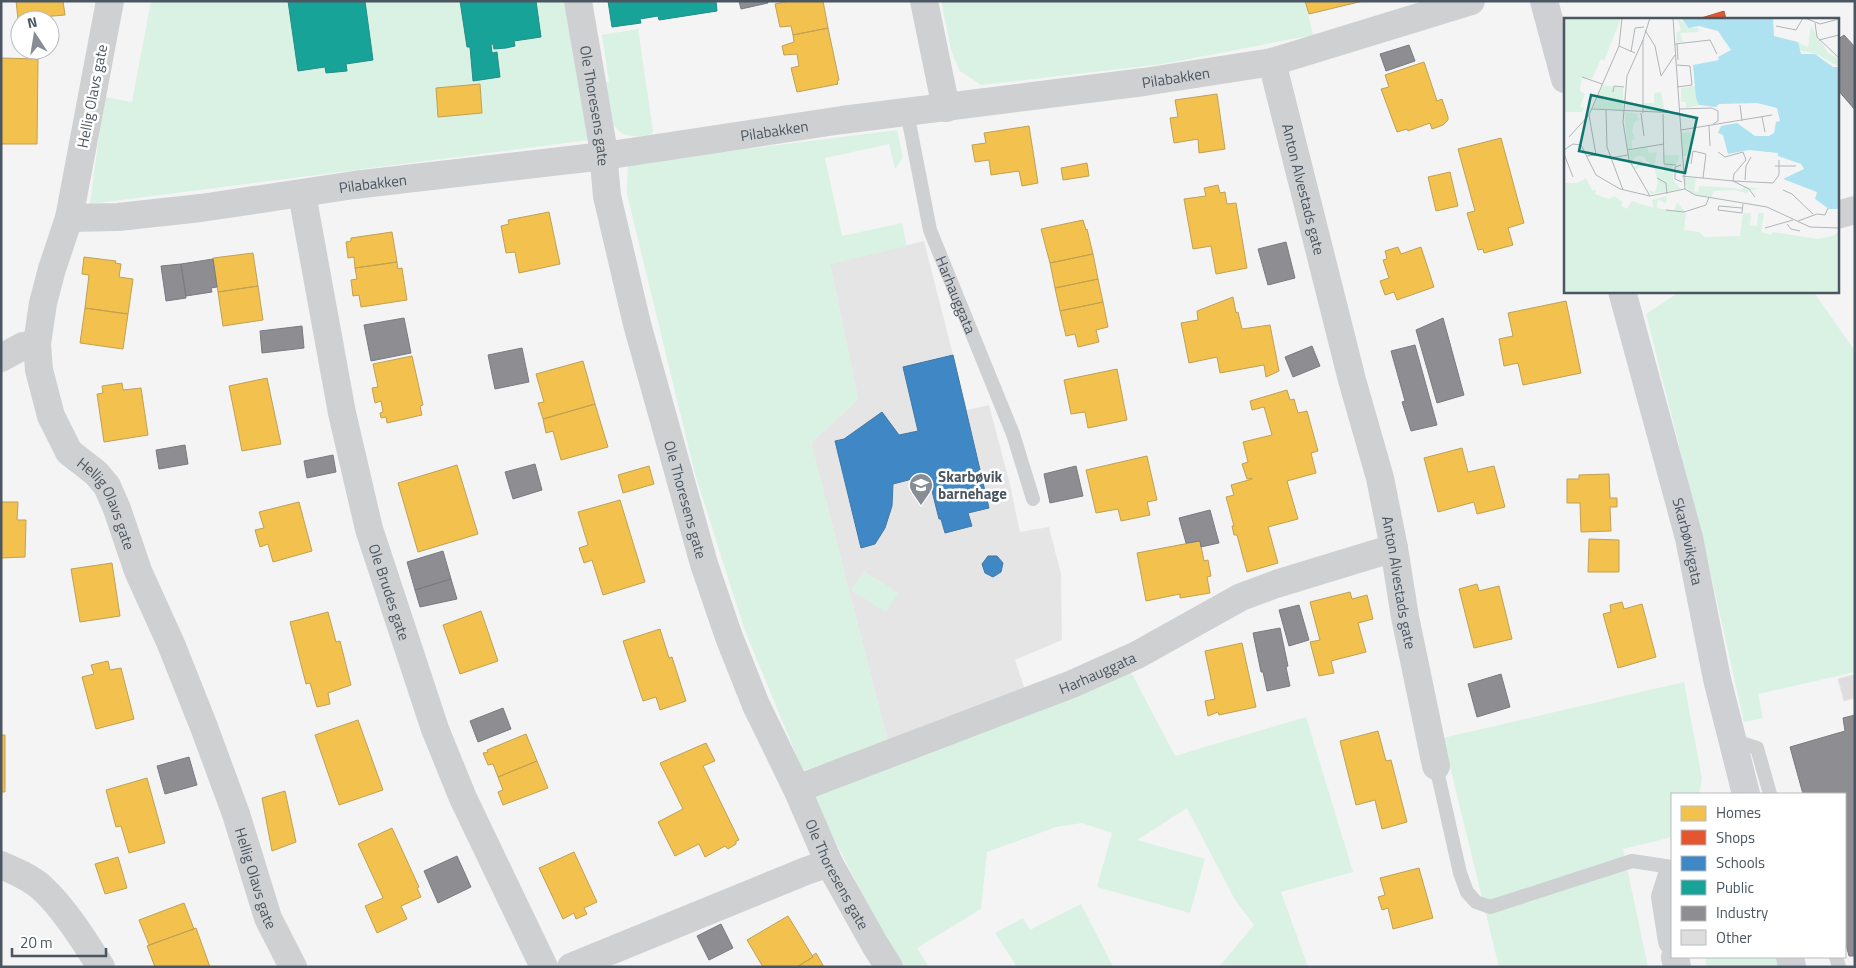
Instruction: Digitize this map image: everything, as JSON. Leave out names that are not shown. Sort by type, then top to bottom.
[{"type":"main road","points":[[1544,1],[1564,75]]},
{"type":"main road","name":"Skarbøvikgata","points":[[1622,292],[1689,538],[1717,679],[1746,793]]},
{"type":"street","name":"Hellig Olavs gate","points":[[110,1],[69,218],[45,294],[37,344],[39,370],[51,416],[69,452],[96,473],[107,486],[118,510],[138,571],[171,644],[236,814],[268,918],[293,967]]},
{"type":"street","name":"Ole Thoresens gate","points":[[578,1],[604,156],[607,196],[638,324],[704,564],[729,637],[753,696],[797,789],[828,863],[889,967]]},
{"type":"street","points":[[924,1],[946,108]]},
{"type":"street","name":"Pilabakken","points":[[69,218],[118,217],[201,208],[364,184],[604,156],[1272,62],[1472,1]]},
{"type":"street","name":"Anton Alvestads gate","points":[[1272,62],[1352,380],[1380,478],[1394,548],[1404,617],[1436,766]]},
{"type":"street","name":"Ole Brudes gate","points":[[302,194],[342,413],[372,538],[435,729],[463,798],[544,967]]},
{"type":"street","points":[[1838,215],[1855,210]]},
{"type":"street","points":[[1,358],[23,346],[37,344]]},
{"type":"street","name":"Harhauggata","points":[[797,789],[1072,684],[1137,655],[1241,597],[1276,584],[1394,548]]},
{"type":"street","points":[[571,967],[828,863]]},
{"type":"street","points":[[1,865],[16,871],[42,888],[72,923],[102,967]]},
{"type":"street","points":[[1671,878],[1665,897],[1671,935]]},
{"type":"lane","name":"Harhauggata","points":[[907,112],[930,230],[1013,434],[1033,500]]},
{"type":"lane","points":[[1732,740],[1757,748],[1770,793]]},
{"type":"lane","name":"Anton Alvestads gate","points":[[1436,766],[1460,873],[1467,892],[1476,902],[1490,907],[1632,861],[1671,867]]},
{"type":"shaded area","name":"Skarbøvik barnehage","points":[[924,241],[967,410],[989,405],[1020,532],[1049,527],[1061,574],[1062,640],[1015,660],[1025,690],[888,742],[811,443],[858,399],[830,264]]},
{"type":"green space","points":[[151,1],[565,1],[589,140],[90,204],[104,97],[132,102]]},
{"type":"green space","points":[[941,1],[1305,1],[1313,35],[1163,64],[981,85],[960,71],[952,53]]},
{"type":"green space","points":[[638,29],[653,131],[652,134],[638,136],[627,135],[619,131],[610,116],[602,83],[609,82],[602,35]]},
{"type":"green space","points":[[897,130],[903,157],[895,169],[889,144],[825,158],[842,236],[902,223],[907,246],[830,264],[858,399],[811,443],[888,742],[803,771],[745,631],[695,474],[627,194],[628,164]]},
{"type":"green space","points":[[1679,292],[1814,292],[1855,351],[1855,672],[1758,694],[1763,718],[1744,722],[1707,557],[1646,314]]},
{"type":"green space","points":[[864,571],[898,593],[886,612],[851,590]]},
{"type":"green space","points":[[1130,670],[1175,756],[1306,717],[1353,872],[1281,892],[1308,967],[1219,967],[1254,925],[1235,900],[1187,808],[1137,840],[1205,859],[1190,913],[1097,887],[1112,833],[1082,823],[1056,827],[987,852],[981,909],[917,948],[929,967],[904,967],[885,938],[811,794]]},
{"type":"green space","points":[[1684,682],[1702,779],[1699,793],[1671,793],[1671,837],[1623,849],[1648,967],[1499,967],[1443,738]]},
{"type":"green space","points":[[1081,904],[1113,967],[1017,967],[995,933],[1023,918],[1030,930]]},
{"type":"green space","points":[[1705,958],[1777,958],[1779,967],[1707,967]]},
{"type":"building: Homes","points":[[16,1],[63,1],[65,15],[60,15],[60,10],[17,10]]},
{"type":"building: Homes","points":[[789,1],[823,1],[828,28],[793,35],[791,26],[780,27],[775,4]]},
{"type":"building: Homes","points":[[1305,1],[1363,1],[1309,14]]},
{"type":"building: Homes","points":[[828,28],[839,80],[837,81],[838,84],[797,92],[791,68],[799,66],[797,54],[784,55],[782,46],[794,42],[793,35]]},
{"type":"building: Homes","points":[[1,58],[10,58],[10,60],[38,60],[37,144],[1,144]]},
{"type":"building: Homes","points":[[1424,62],[1437,101],[1442,99],[1448,120],[1443,125],[1432,129],[1430,123],[1408,131],[1407,129],[1397,132],[1381,89],[1389,87],[1385,75]]},
{"type":"building: Homes","points":[[480,84],[482,113],[438,117],[436,88]]},
{"type":"building: Homes","points":[[1217,94],[1225,149],[1199,153],[1198,139],[1174,143],[1170,118],[1178,117],[1175,100]]},
{"type":"building: Homes","points":[[1029,126],[1038,183],[1022,186],[1019,171],[991,175],[989,160],[975,162],[972,145],[986,143],[984,133]]},
{"type":"building: Homes","points":[[1501,138],[1524,223],[1508,228],[1513,245],[1484,253],[1483,249],[1478,250],[1467,213],[1475,211],[1458,149]]},
{"type":"building: Homes","points":[[1087,163],[1089,176],[1063,180],[1061,168]]},
{"type":"building: Homes","points":[[1450,172],[1458,206],[1436,211],[1428,177]]},
{"type":"building: Homes","points":[[1218,185],[1220,193],[1225,192],[1227,204],[1236,203],[1247,268],[1216,274],[1211,246],[1193,249],[1184,199],[1206,196],[1204,188]]},
{"type":"building: Homes","points":[[549,212],[560,264],[519,273],[515,252],[506,253],[501,226],[509,224],[508,220]]},
{"type":"building: Homes","points":[[1083,220],[1093,254],[1050,263],[1041,229]]},
{"type":"building: Homes","points":[[392,232],[397,262],[355,268],[354,257],[348,258],[346,242],[351,241],[351,238]]},
{"type":"building: Homes","points":[[1398,247],[1401,254],[1421,247],[1434,287],[1397,300],[1394,292],[1385,295],[1380,281],[1389,278],[1383,260],[1387,259],[1385,251]]},
{"type":"building: Homes","points":[[253,253],[258,286],[218,292],[213,258]]},
{"type":"building: Homes","points":[[1093,254],[1098,279],[1055,288],[1050,263]]},
{"type":"building: Homes","points":[[84,257],[116,261],[115,263],[121,264],[119,277],[133,279],[128,314],[85,308],[89,275],[82,274]]},
{"type":"building: Homes","points":[[397,262],[398,269],[402,268],[407,300],[361,307],[359,295],[353,296],[351,280],[357,279],[355,268]]},
{"type":"building: Homes","points":[[1098,279],[1103,302],[1060,311],[1055,288]]},
{"type":"building: Homes","points":[[258,286],[263,320],[223,326],[218,292]]},
{"type":"building: Homes","points":[[1233,297],[1242,329],[1270,325],[1279,371],[1266,377],[1264,365],[1220,373],[1217,357],[1189,363],[1181,323],[1198,320],[1197,311]]},
{"type":"building: Homes","points":[[1566,301],[1581,373],[1523,385],[1518,363],[1504,366],[1499,339],[1513,336],[1508,313]]},
{"type":"building: Homes","points":[[1103,302],[1108,327],[1096,330],[1099,342],[1078,347],[1075,334],[1066,336],[1060,311]]},
{"type":"building: Homes","points":[[85,308],[128,314],[123,349],[80,343]]},
{"type":"building: Homes","points":[[412,356],[423,405],[420,406],[422,415],[387,423],[386,417],[381,418],[380,413],[383,412],[381,401],[375,403],[372,388],[378,387],[373,364]]},
{"type":"building: Homes","points":[[583,361],[595,404],[543,419],[538,403],[544,402],[536,374]]},
{"type":"building: Homes","points":[[1117,369],[1127,420],[1088,428],[1085,412],[1071,414],[1064,380]]},
{"type":"building: Homes","points":[[267,378],[281,444],[242,451],[229,386]]},
{"type":"building: Homes","points":[[122,383],[123,390],[141,388],[148,435],[104,442],[97,394],[103,393],[102,386]]},
{"type":"building: Homes","points":[[1287,390],[1290,400],[1294,399],[1298,413],[1307,411],[1318,451],[1311,453],[1316,473],[1287,481],[1298,519],[1268,527],[1278,563],[1247,572],[1237,535],[1234,535],[1232,526],[1234,526],[1226,497],[1234,495],[1231,485],[1252,479],[1247,479],[1242,464],[1248,462],[1243,442],[1272,435],[1264,407],[1252,410],[1250,401]]},
{"type":"building: Homes","points":[[595,404],[608,447],[561,460],[553,431],[546,433],[543,419]]},
{"type":"building: Homes","points":[[1462,448],[1468,472],[1494,466],[1505,507],[1477,514],[1474,502],[1438,512],[1424,458]]},
{"type":"building: Homes","points":[[1147,456],[1157,500],[1147,502],[1150,515],[1121,521],[1118,509],[1096,513],[1086,470]]},
{"type":"building: Homes","points":[[457,465],[478,534],[418,552],[398,483]]},
{"type":"building: Homes","points":[[649,466],[654,484],[623,493],[618,475]]},
{"type":"building: Homes","points":[[1609,474],[1610,498],[1617,498],[1617,507],[1610,507],[1611,531],[1581,532],[1580,503],[1567,503],[1567,479],[1579,479],[1579,475]]},
{"type":"building: Homes","points":[[620,500],[645,582],[603,595],[592,560],[584,563],[579,548],[588,545],[578,512]]},
{"type":"building: Homes","points":[[1,502],[18,502],[17,520],[26,520],[25,557],[1,558]]},
{"type":"building: Homes","points":[[299,502],[312,551],[273,562],[268,544],[260,547],[255,530],[264,528],[259,512]]},
{"type":"building: Homes","points":[[1589,539],[1619,540],[1619,572],[1588,572]]},
{"type":"building: Homes","points":[[1200,541],[1204,561],[1208,560],[1211,576],[1207,577],[1210,593],[1180,598],[1180,594],[1146,601],[1137,553]]},
{"type":"building: Homes","points":[[112,563],[120,616],[80,622],[71,569]]},
{"type":"building: Homes","points":[[1477,584],[1479,591],[1499,586],[1512,639],[1474,648],[1459,589]]},
{"type":"building: Homes","points":[[1350,592],[1352,599],[1367,595],[1373,619],[1358,623],[1366,652],[1331,661],[1334,673],[1319,676],[1310,642],[1320,640],[1310,602]]},
{"type":"building: Homes","points":[[1622,602],[1624,609],[1642,604],[1656,657],[1618,668],[1603,614],[1611,612],[1610,605]]},
{"type":"building: Homes","points":[[481,611],[498,661],[460,674],[443,625]]},
{"type":"building: Homes","points":[[328,612],[336,642],[340,641],[351,685],[328,693],[330,704],[317,707],[310,683],[306,684],[290,622]]},
{"type":"building: Homes","points":[[660,629],[669,658],[672,657],[686,701],[660,710],[656,697],[643,701],[623,641]]},
{"type":"building: Homes","points":[[1242,643],[1256,707],[1219,715],[1218,712],[1208,716],[1205,701],[1215,699],[1205,651]]},
{"type":"building: Homes","points":[[108,661],[110,670],[121,668],[134,719],[96,729],[82,677],[94,674],[91,665]]},
{"type":"building: Homes","points":[[358,720],[383,790],[339,805],[315,735]]},
{"type":"building: Homes","points":[[1378,731],[1386,761],[1391,760],[1407,822],[1382,829],[1375,800],[1356,805],[1340,741]]},
{"type":"building: Homes","points":[[526,734],[537,761],[498,777],[493,764],[488,765],[483,753]]},
{"type":"building: Homes","points":[[1,735],[5,735],[5,792],[1,792]]},
{"type":"building: Homes","points":[[706,743],[715,761],[703,766],[739,840],[728,849],[725,846],[705,857],[699,844],[675,856],[658,822],[683,809],[660,763]]},
{"type":"building: Homes","points":[[537,761],[548,788],[503,805],[498,792],[503,790],[498,777]]},
{"type":"building: Homes","points":[[147,778],[165,843],[129,853],[121,826],[116,827],[106,790]]},
{"type":"building: Homes","points":[[285,791],[296,842],[272,851],[262,798]]},
{"type":"building: Homes","points":[[392,828],[419,887],[417,888],[421,897],[401,906],[407,919],[377,933],[365,906],[383,898],[358,844]]},
{"type":"building: Homes","points":[[574,852],[597,902],[584,908],[587,914],[576,919],[574,913],[563,919],[539,868]]},
{"type":"building: Homes","points":[[118,857],[127,888],[105,894],[95,864]]},
{"type":"building: Homes","points":[[1419,868],[1433,918],[1393,929],[1388,908],[1382,910],[1378,897],[1385,895],[1380,878]]},
{"type":"building: Homes","points":[[184,903],[194,929],[149,945],[139,920]]},
{"type":"building: Homes","points":[[788,916],[813,957],[797,967],[763,967],[747,940]]},
{"type":"building: Homes","points":[[196,928],[210,967],[155,967],[147,946]]},
{"type":"building: Homes","points":[[816,953],[824,967],[797,967],[813,957]]},
{"type":"building: Shops","points":[[1724,11],[1726,18],[1701,18]]},
{"type":"building: Schools","points":[[953,355],[989,508],[968,513],[972,526],[945,533],[941,519],[939,519],[928,475],[893,484],[892,506],[885,528],[875,544],[861,548],[835,441],[844,439],[882,412],[899,435],[918,431],[903,367]]},
{"type":"building: Schools","points":[[988,556],[997,556],[1003,563],[1001,572],[993,577],[985,573],[982,564]]},
{"type":"building: Public","points":[[288,1],[365,1],[373,60],[346,64],[347,71],[326,73],[325,67],[298,71]]},
{"type":"building: Public","points":[[460,1],[536,1],[541,37],[514,41],[515,46],[506,48],[494,49],[493,44],[491,44],[492,53],[497,52],[500,77],[473,81],[470,47],[467,47]]},
{"type":"building: Public","points":[[608,1],[716,1],[717,11],[659,20],[658,16],[640,19],[641,23],[612,27]]},
{"type":"building: Industry","points":[[739,1],[768,1],[768,3],[741,9]]},
{"type":"building: Industry","points":[[1844,35],[1855,47],[1855,110],[1838,90],[1838,39]]},
{"type":"building: Industry","points":[[1409,45],[1415,61],[1386,71],[1380,54]]},
{"type":"building: Industry","points":[[1286,242],[1295,278],[1268,285],[1258,249]]},
{"type":"building: Industry","points":[[213,259],[217,287],[211,288],[212,292],[186,296],[181,264]]},
{"type":"building: Industry","points":[[181,264],[186,298],[166,301],[161,266]]},
{"type":"building: Industry","points":[[404,318],[411,353],[371,361],[364,325]]},
{"type":"building: Industry","points":[[1443,318],[1464,395],[1437,403],[1416,330]]},
{"type":"building: Industry","points":[[302,326],[304,348],[262,353],[260,331]]},
{"type":"building: Industry","points":[[1415,345],[1437,425],[1411,431],[1402,402],[1405,401],[1391,351]]},
{"type":"building: Industry","points":[[1312,346],[1320,366],[1293,377],[1285,357]]},
{"type":"building: Industry","points":[[522,348],[529,382],[495,389],[488,355]]},
{"type":"building: Industry","points":[[185,445],[188,464],[159,469],[156,450]]},
{"type":"building: Industry","points":[[333,455],[336,472],[307,478],[304,461]]},
{"type":"building: Industry","points":[[535,464],[542,490],[513,499],[505,472]]},
{"type":"building: Industry","points":[[1076,466],[1083,496],[1050,503],[1044,474]]},
{"type":"building: Industry","points":[[1210,510],[1219,543],[1201,547],[1200,541],[1186,543],[1179,518]]},
{"type":"building: Industry","points":[[443,551],[451,579],[415,590],[407,562]]},
{"type":"building: Industry","points":[[451,579],[457,599],[420,607],[415,590]]},
{"type":"building: Industry","points":[[1299,605],[1309,640],[1289,646],[1279,610]]},
{"type":"building: Industry","points":[[1280,628],[1290,686],[1267,691],[1253,633]]},
{"type":"building: Industry","points":[[1501,674],[1510,707],[1477,717],[1468,684]]},
{"type":"building: Industry","points":[[503,708],[511,729],[478,742],[470,721]]},
{"type":"building: Industry","points":[[1855,715],[1855,956],[1849,956],[1846,945],[1846,793],[1803,793],[1790,747],[1845,731],[1843,718]]},
{"type":"building: Industry","points":[[189,757],[197,785],[165,794],[157,766]]},
{"type":"building: Industry","points":[[457,856],[471,887],[438,903],[424,871]]},
{"type":"building: Industry","points":[[721,924],[733,948],[709,960],[697,936]]},
{"type":"building: Other","points":[[1855,674],[1855,698],[1844,701],[1838,679]]},
{"type":"place","name":"Skarbøvik barnehage","points":[[921,506]]}]
